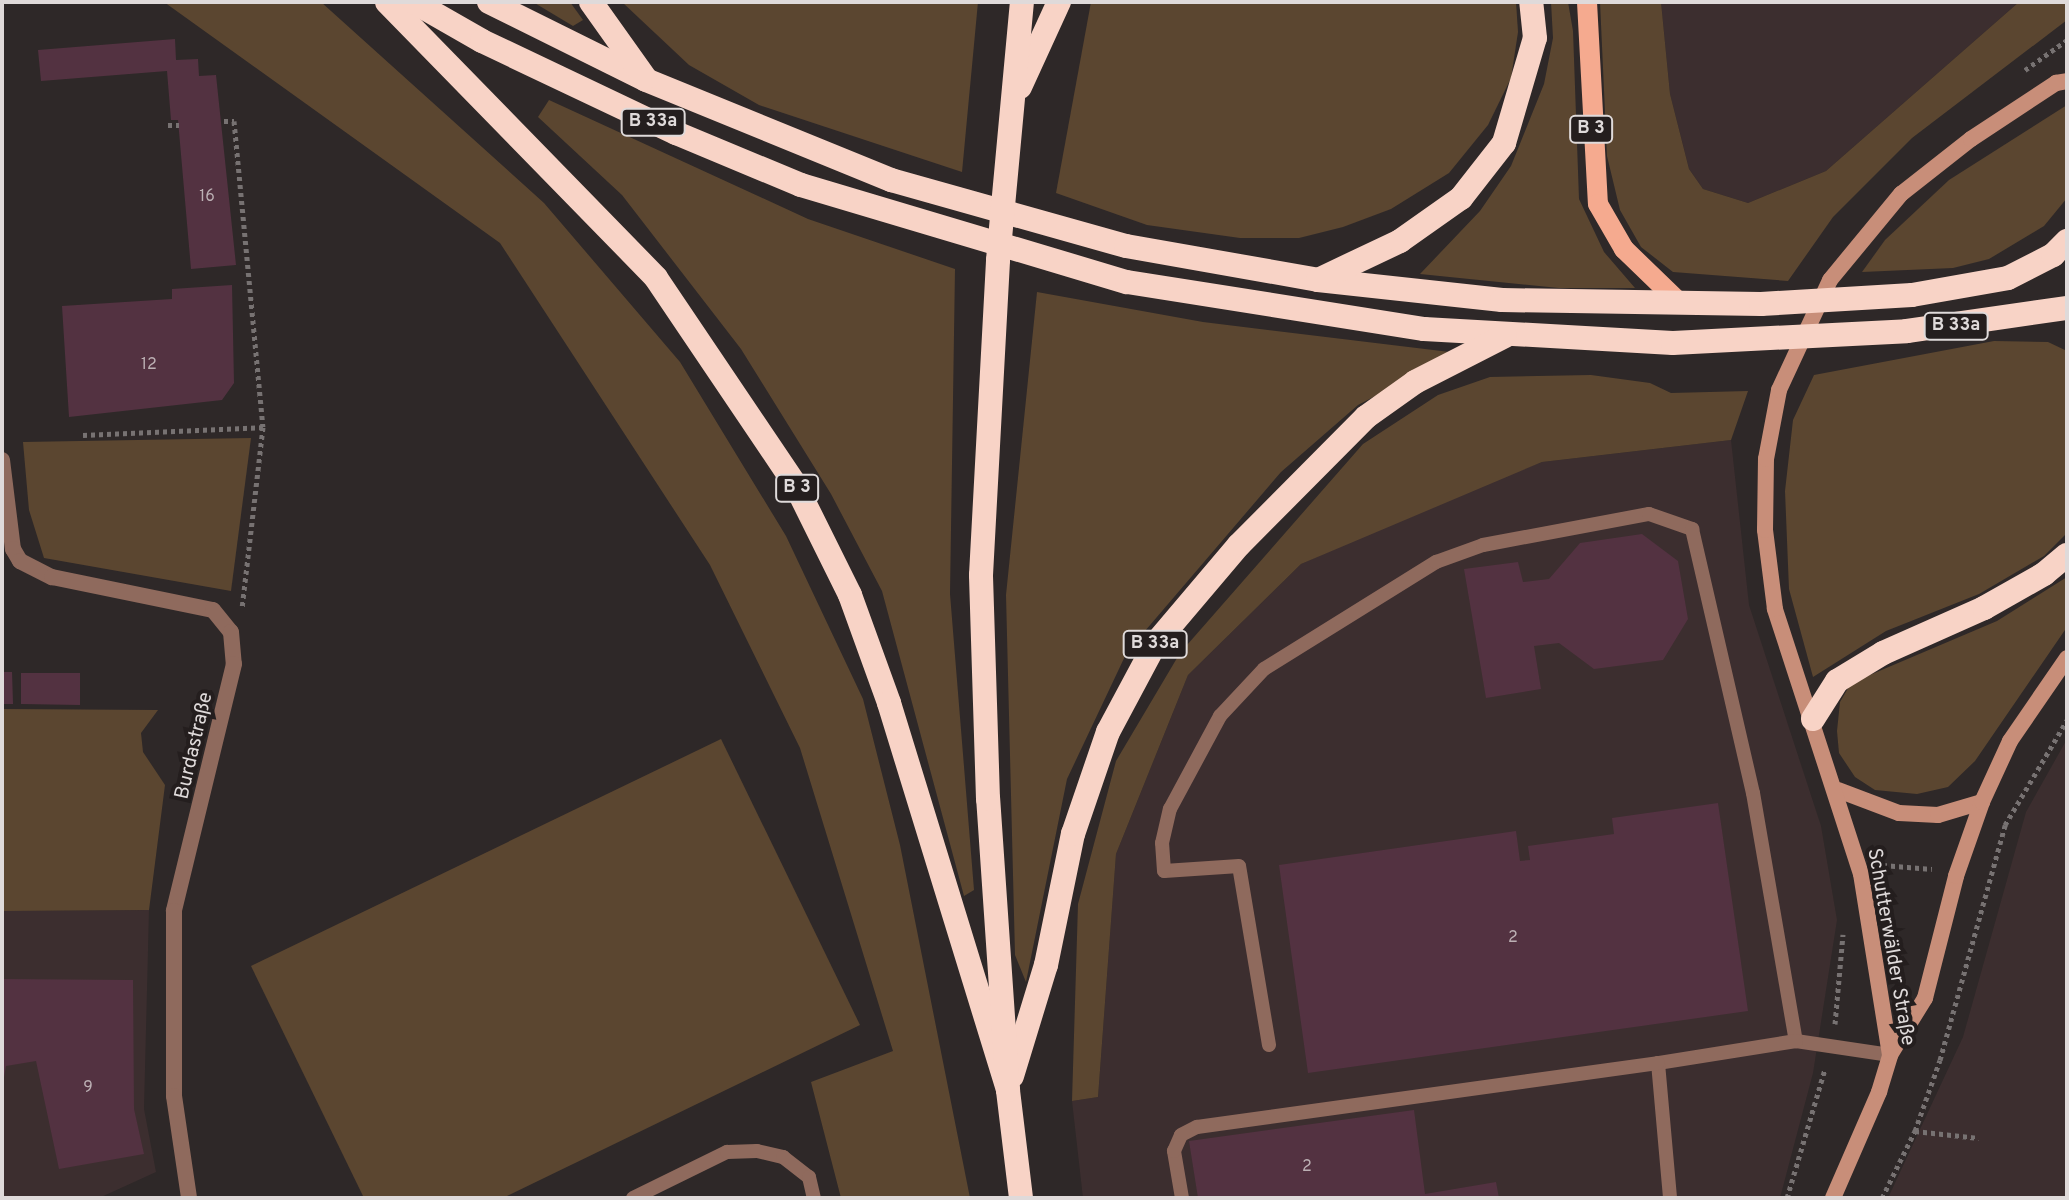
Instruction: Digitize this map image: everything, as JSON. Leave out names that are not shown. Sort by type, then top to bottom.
[{"type":"highway","name":"B 3","points":[[387,2],[656,278],[729,379],[795,484],[850,595],[889,703],[1008,1090]]},
{"type":"highway","name":"B 33a","points":[[414,2],[482,41],[676,133],[902,219],[1127,282],[1393,325],[1505,336],[1745,342],[1944,328],[2065,311]]},
{"type":"highway","name":"B 33a","points":[[489,2],[646,80],[891,180],[1126,246],[1318,280],[1502,300],[1761,304],[1871,297],[2008,278],[2053,255],[2067,241]]},
{"type":"highway","points":[[591,2],[646,80]]},
{"type":"highway","name":"B 3","points":[[1021,1198],[1008,1090],[988,799],[981,575],[996,275],[1022,2]]},
{"type":"highway","points":[[1013,104],[1059,2]]},
{"type":"highway","points":[[1318,280],[1400,241],[1461,198],[1504,143],[1535,38],[1531,2]]},
{"type":"highway","name":"B 33a","points":[[1008,1090],[1046,965],[1073,834],[1108,732],[1155,644],[1239,545],[1366,417],[1415,382],[1505,336]]},
{"type":"highway","points":[[1813,719],[1837,681],[1883,653],[1984,608],[2044,574],[2067,555]]},
{"type":"main road","name":"B 3","points":[[1587,2],[1598,204],[1624,249],[1680,303]]},
{"type":"main road","name":"Schutterwälder Straße","points":[[1833,1198],[1879,1092],[1890,1055],[1861,874],[1838,790],[1775,609],[1765,530],[1766,459],[1779,390],[1805,325],[1860,238],[1901,194],[2063,79]]},
{"type":"main road","points":[[1890,1055],[1925,998],[1956,876],[1982,802],[2010,741],[2067,658]]},
{"type":"main road","points":[[1838,790],[1899,813],[1938,815],[1982,802]]},
{"type":"street","points":[[2,460],[13,549],[20,561],[52,577],[213,610],[226,628]]},
{"type":"street","name":"Burdastraße","points":[[189,1198],[174,1096],[174,911],[234,664],[231,632],[226,628]]},
{"type":"lane","points":[[1269,1045],[1239,866],[1164,871],[1162,843],[1170,809],[1220,716],[1264,669],[1436,562],[1483,545],[1649,514],[1692,529],[1753,793],[1796,1041]]},
{"type":"lane","points":[[1182,1198],[1174,1151],[1181,1135],[1197,1127],[1796,1041],[1833,1042],[1890,1055]]},
{"type":"lane","points":[[1658,1063],[1670,1198]]},
{"type":"lane","points":[[633,1198],[727,1152],[757,1151],[783,1157],[809,1177],[814,1198]]},
{"type":"path","points":[[2019,74],[2067,40]]},
{"type":"path","points":[[224,121],[234,121],[263,427],[246,598],[226,628]]},
{"type":"path","points":[[168,125],[179,125]]},
{"type":"path","points":[[83,435],[263,427]]},
{"type":"path","points":[[1882,1198],[1915,1131],[1989,889],[2005,825],[2067,720]]},
{"type":"path","points":[[1861,874],[1907,864],[1956,876],[1989,889]]},
{"type":"path","points":[[1787,1198],[1833,1042],[1843,926]]},
{"type":"path","points":[[1915,1131],[1979,1138]]},
{"type":"shaded area","points":[[164,2],[321,2],[544,203],[680,362],[786,536],[863,699],[900,845],[970,1198],[841,1198],[811,1082],[893,1051],[800,748],[710,565],[500,243]]},
{"type":"shaded area","points":[[533,2],[570,2],[583,20],[573,26]]},
{"type":"shaded area","points":[[622,2],[978,2],[962,172],[759,105],[689,65]]},
{"type":"shaded area","points":[[1091,2],[1516,2],[1518,32],[1511,78],[1488,125],[1449,173],[1391,209],[1343,227],[1299,238],[1240,238],[1147,225],[1056,193]]},
{"type":"shaded area","points":[[1551,2],[1568,2],[1573,31],[1579,199],[1604,252],[1635,288],[1559,288],[1420,274],[1480,211],[1511,166],[1544,84],[1553,38]]},
{"type":"shaded area","points":[[1600,2],[1661,2],[1670,94],[1689,169],[1703,189],[1748,203],[1826,171],[2019,2],[2067,2],[2067,20],[1912,138],[1833,217],[1788,281],[1673,272],[1641,247],[1620,210],[1607,156]]},
{"type":"shaded area","points":[[1661,2],[2019,2],[1826,171],[1748,203],[1703,189],[1689,169],[1670,94]]},
{"type":"shaded area","points":[[549,100],[808,219],[955,269],[950,594],[974,890],[964,896],[882,591],[831,494],[741,349],[622,195],[538,117]]},
{"type":"shaded area","points":[[2067,105],[2067,198],[2044,226],[1989,259],[1953,268],[1862,272],[1885,240],[1949,180]]},
{"type":"shaded area","points":[[1037,292],[1203,322],[1458,353],[1358,405],[1281,472],[1127,652],[1067,779],[1026,982],[1015,955],[1006,595]]},
{"type":"shaded area","points":[[1994,341],[2048,342],[2067,351],[2067,533],[2044,556],[1979,594],[1886,631],[1813,677],[1789,589],[1785,491],[1793,420],[1814,375]]},
{"type":"shaded area","points":[[1591,375],[1650,383],[1671,393],[1748,391],[1731,440],[1542,462],[1301,564],[1188,675],[1116,854],[1098,1097],[1072,1101],[1078,904],[1116,761],[1180,653],[1363,444],[1438,395],[1490,377]]},
{"type":"shaded area","points":[[251,438],[231,591],[44,558],[29,510],[23,442]]},
{"type":"shaded area","points":[[1731,440],[1749,605],[1821,826],[1837,920],[1813,1073],[1780,1198],[1083,1198],[1072,1101],[1098,1097],[1116,854],[1188,675],[1301,564],[1439,502],[1542,462]]},
{"type":"shaded area","points":[[2067,577],[2067,627],[1975,761],[1948,787],[1917,794],[1875,790],[1855,777],[1839,753],[1837,731],[1840,702],[1851,683],[1997,621]]},
{"type":"shaded area","points":[[2,709],[158,710],[141,733],[143,752],[165,785],[149,910],[2,911]]},
{"type":"shaded area","points":[[721,739],[860,1025],[503,1198],[364,1198],[251,966]]},
{"type":"shaded area","points":[[2067,739],[2067,1198],[1888,1198],[1963,1037],[2026,812]]},
{"type":"shaded area","points":[[149,910],[144,1109],[156,1172],[99,1198],[2,1198],[2,911]]},
{"type":"building","points":[[175,39],[176,60],[198,59],[199,76],[216,75],[236,265],[191,269],[178,120],[171,120],[167,71],[41,81],[38,50]]},
{"type":"building","points":[[232,285],[234,383],[222,400],[69,417],[62,306],[172,299],[172,289]]},
{"type":"building","points":[[1642,534],[1678,561],[1688,619],[1663,660],[1594,669],[1559,643],[1534,646],[1541,689],[1486,698],[1464,569],[1518,562],[1523,582],[1549,579],[1580,543]]},
{"type":"building","points":[[2,672],[12,672],[13,704],[2,704]]},
{"type":"building","points":[[21,673],[80,673],[80,705],[21,704]]},
{"type":"building","points":[[1718,803],[1748,1011],[1308,1073],[1279,865],[1516,831],[1520,861],[1530,860],[1528,846],[1614,834],[1612,818]]},
{"type":"building","points":[[2,979],[133,980],[134,1109],[144,1154],[59,1169],[36,1061],[6,1066],[2,1089]]},
{"type":"building","points":[[1414,1110],[1425,1194],[1496,1182],[1499,1198],[1198,1198],[1189,1141]]}]
